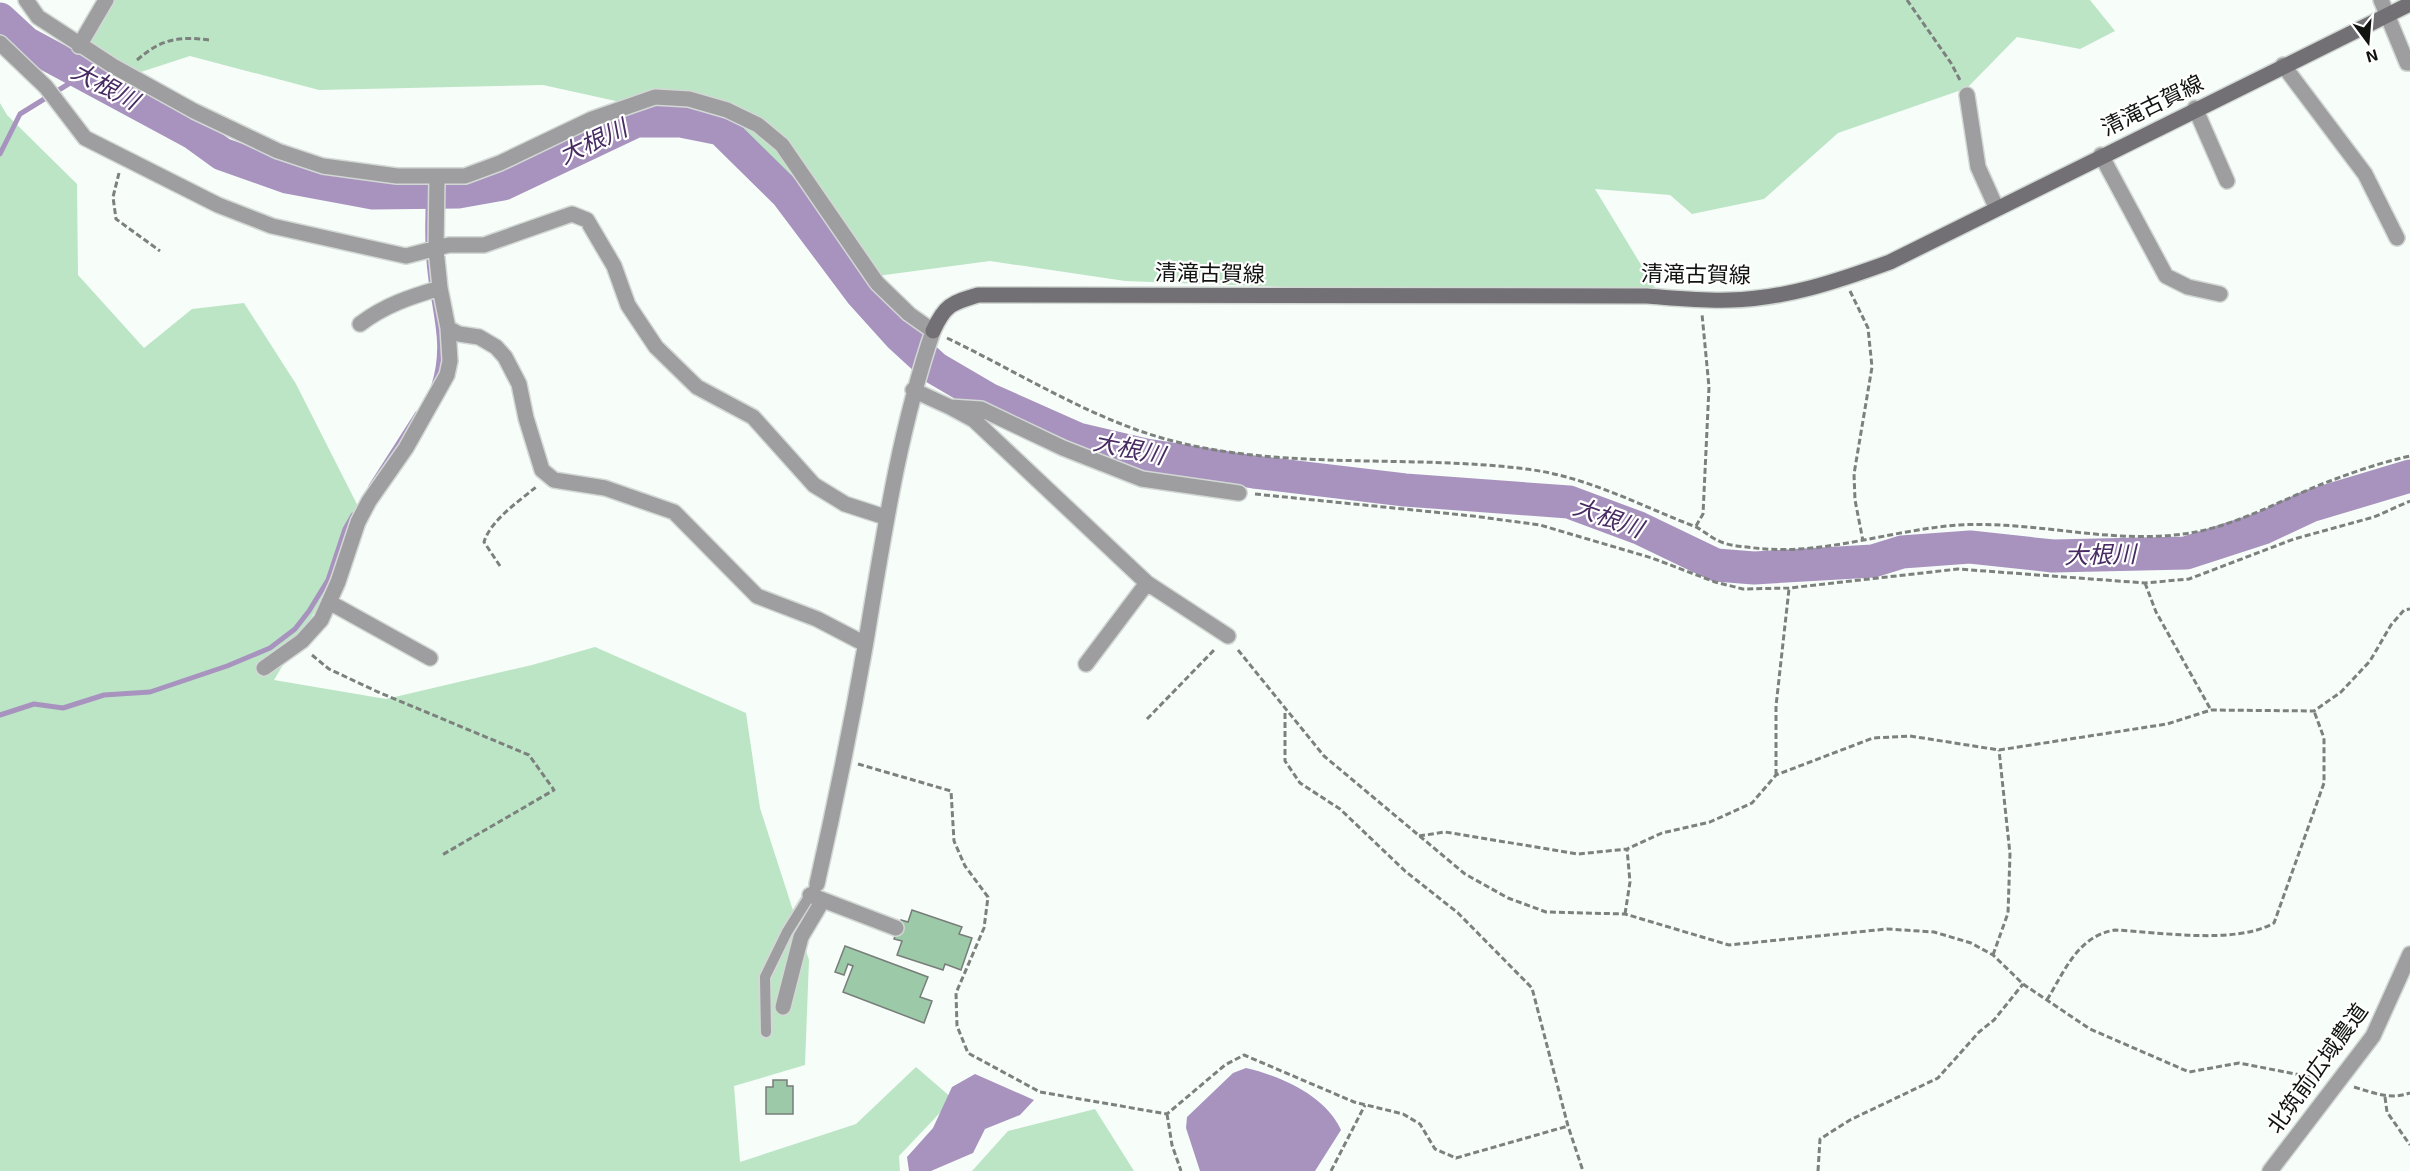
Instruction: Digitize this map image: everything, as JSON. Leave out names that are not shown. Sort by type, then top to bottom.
[{"type":"main road","name":"清滝古賀線","points":[[933,331],[942,312],[953,302],[978,295],[1647,296],[1701,299],[1765,297],[1844,279],[1890,262],[2195,108],[2410,4]]},
{"type":"street","points":[[26,0],[38,18],[128,75],[194,111],[278,151],[323,166],[397,176],[436,178],[465,176],[500,163],[592,119],[655,97],[689,99],[727,110],[758,125],[782,145],[877,283],[909,314],[933,331],[913,390],[885,517],[845,760],[817,893],[801,937],[783,1007]]},
{"type":"street","points":[[80,46],[106,0]]},
{"type":"street","points":[[2381,0],[2407,63],[2410,63]]},
{"type":"street","points":[[0,43],[46,87],[85,138],[218,205],[272,226],[406,256],[449,245],[483,245],[572,214],[587,220],[614,266],[628,305],[656,347],[697,387],[753,417],[814,485],[844,504],[885,517]]},
{"type":"street","points":[[2283,65],[2365,174],[2397,238]]},
{"type":"street","points":[[1967,95],[1978,167],[1996,207]]},
{"type":"street","points":[[2195,108],[2227,181]]},
{"type":"street","points":[[2101,155],[2166,276],[2188,287],[2220,294]]},
{"type":"street","points":[[264,668],[302,641],[321,620],[358,522],[369,501],[406,448],[447,375],[450,361],[448,328],[440,288],[436,249],[436,178]]},
{"type":"street","points":[[360,324],[377,310],[396,301],[440,288]]},
{"type":"street","points":[[448,328],[459,334],[479,337],[496,347],[505,357],[519,384],[526,418],[542,470],[554,480],[605,488],[674,512],[758,596],[817,619],[865,644]]},
{"type":"street","points":[[913,390],[974,420],[1147,583],[1228,636]]},
{"type":"street","points":[[950,407],[981,409],[1063,448],[1142,479],[1239,493]]},
{"type":"street","points":[[1086,664],[1147,583]]},
{"type":"street","points":[[329,602],[430,658]]},
{"type":"street","points":[[817,893],[896,928]]},
{"type":"street","name":"北筑前広域農道","points":[[2270,1171],[2373,1036],[2410,954]]},
{"type":"lane","points":[[766,1032],[765,977],[787,932],[817,893]]},
{"type":"path","points":[[1907,0],[1951,63],[1967,95]]},
{"type":"path","points":[[128,75],[137,60],[154,45],[184,37],[209,40]]},
{"type":"path","points":[[123,157],[113,197],[116,219],[160,251]]},
{"type":"path","points":[[1844,279],[1868,328],[1872,367],[1854,474],[1855,500],[1863,541]]},
{"type":"path","points":[[1696,526],[1703,514],[1708,387],[1701,299]]},
{"type":"path","points":[[933,331],[1125,426],[1171,440],[1224,451],[1284,457],[1459,462],[1529,469],[1576,478],[1664,516],[1696,526],[1720,542],[1752,548],[1788,551],[1953,525],[1987,524],[2084,534],[2160,536],[2209,529],[2332,480],[2410,456]]},
{"type":"path","points":[[500,566],[484,542],[486,534],[510,508],[549,476]]},
{"type":"path","points":[[1239,493],[1473,516],[1540,525],[1652,558],[1716,582],[1743,589],[1789,588],[1958,569],[2145,584],[2189,579],[2294,539],[2374,517],[2410,501]]},
{"type":"path","points":[[2145,584],[2156,612],[2211,710]]},
{"type":"path","points":[[1776,775],[1776,706],[1789,588]]},
{"type":"path","points":[[1419,836],[1445,832],[1578,854],[1627,849],[1662,833],[1710,822],[1752,803],[1776,775],[1873,738],[1910,736],[1999,750],[2167,724],[2211,710],[2314,711],[2341,693],[2370,661],[2391,625],[2404,610],[2410,609]]},
{"type":"path","points":[[1147,719],[1228,636],[1285,712],[1324,756],[1464,873],[1508,898],[1546,912],[1624,914],[1729,945],[1887,929],[1934,932],[1971,943],[1993,956],[2023,984],[2090,1029],[2189,1072],[2240,1063],[2338,1082],[2385,1096],[2398,1097],[2410,1093]]},
{"type":"path","points":[[302,641],[318,662],[329,669],[480,736],[529,755],[554,790],[442,855]]},
{"type":"path","points":[[2047,1000],[2081,945],[2098,933],[2115,930],[2232,936],[2259,932],[2274,923],[2324,783],[2324,738],[2314,711]]},
{"type":"path","points":[[1285,712],[1286,761],[1300,783],[1340,809],[1405,871],[1458,913],[1532,988],[1568,1126],[1583,1171]]},
{"type":"path","points":[[1993,956],[2008,913],[2010,854],[1999,750]]},
{"type":"path","points":[[845,760],[951,791],[954,841],[965,866],[988,897],[984,928],[957,993],[957,1026],[968,1053],[1040,1092],[1167,1114]]},
{"type":"path","points":[[1624,914],[1630,882],[1627,849]]},
{"type":"path","points":[[1818,1171],[1820,1139],[1850,1120],[1938,1078],[1979,1032],[1994,1020],[2023,984]]},
{"type":"path","points":[[1167,1114],[1225,1065],[1244,1055],[1365,1105],[1403,1114],[1420,1124],[1435,1149],[1456,1158],[1568,1126]]},
{"type":"path","points":[[2385,1096],[2387,1112],[2410,1145]]},
{"type":"path","points":[[1331,1171],[1365,1105]]},
{"type":"path","points":[[1167,1114],[1181,1171]]},
{"type":"green space","points":[[105,0],[2090,0],[2115,31],[2080,49],[2017,37],[1967,88],[1838,133],[1764,199],[1692,214],[1670,195],[1595,189],[1663,301],[1125,281],[990,261],[862,278],[743,129],[543,85],[319,90],[190,56],[107,83],[70,52]]},
{"type":"green space","points":[[0,103],[7,115],[77,184],[78,275],[144,348],[192,309],[244,303],[296,384],[367,524],[274,680],[386,699],[532,665],[595,647],[746,713],[760,808],[809,960],[805,1065],[734,1086],[740,1162],[856,1124],[916,1067],[953,1099],[899,1156],[900,1171],[0,1171]]},
{"type":"green space","points":[[1095,1109],[1134,1171],[972,1171],[1008,1131]]},
{"type":"shaded area","points":[[1246,1068],[1274,1076],[1301,1089],[1325,1107],[1334,1118],[1341,1130],[1315,1171],[1200,1171],[1186,1128],[1187,1117],[1233,1073]]},
{"type":"shaded area","points":[[975,1074],[1034,1100],[1020,1115],[985,1129],[973,1153],[931,1171],[909,1171],[907,1157],[933,1128],[952,1087]]},
{"type":"building","points":[[912,910],[962,927],[959,934],[972,938],[961,970],[945,964],[943,970],[897,955],[902,941],[894,939],[901,920],[908,922]]},
{"type":"building","points":[[845,946],[928,977],[920,997],[932,1001],[924,1023],[843,992],[853,966],[848,964],[844,975],[835,972]]},
{"type":"building","points":[[773,1080],[787,1080],[787,1086],[793,1086],[793,1114],[766,1114],[766,1087],[773,1087]]},
{"type":"waterway","name":"大根川","points":[[0,19],[26,43],[193,133],[222,154],[287,177],[373,193],[458,192],[503,184],[636,121],[681,121],[721,129],[787,194],[862,294],[899,335],[935,368],[988,399],[1078,439],[1146,455],[1254,472],[1405,490],[1569,502],[1639,528],[1716,565],[1754,568],[1873,561],[1902,552],[1970,547],[2053,556],[2186,553],[2263,528],[2310,506],[2410,476]]},
{"type":"waterway","points":[[0,154],[20,114],[83,75]]},
{"type":"waterway","points":[[429,192],[429,258],[440,345],[438,371],[434,385]]},
{"type":"waterway","points":[[371,486],[417,414]]},
{"type":"waterway","points":[[0,715],[34,704],[63,708],[104,695],[150,692],[227,666],[270,648],[295,629],[309,611],[328,580],[345,529],[353,515]]}]
